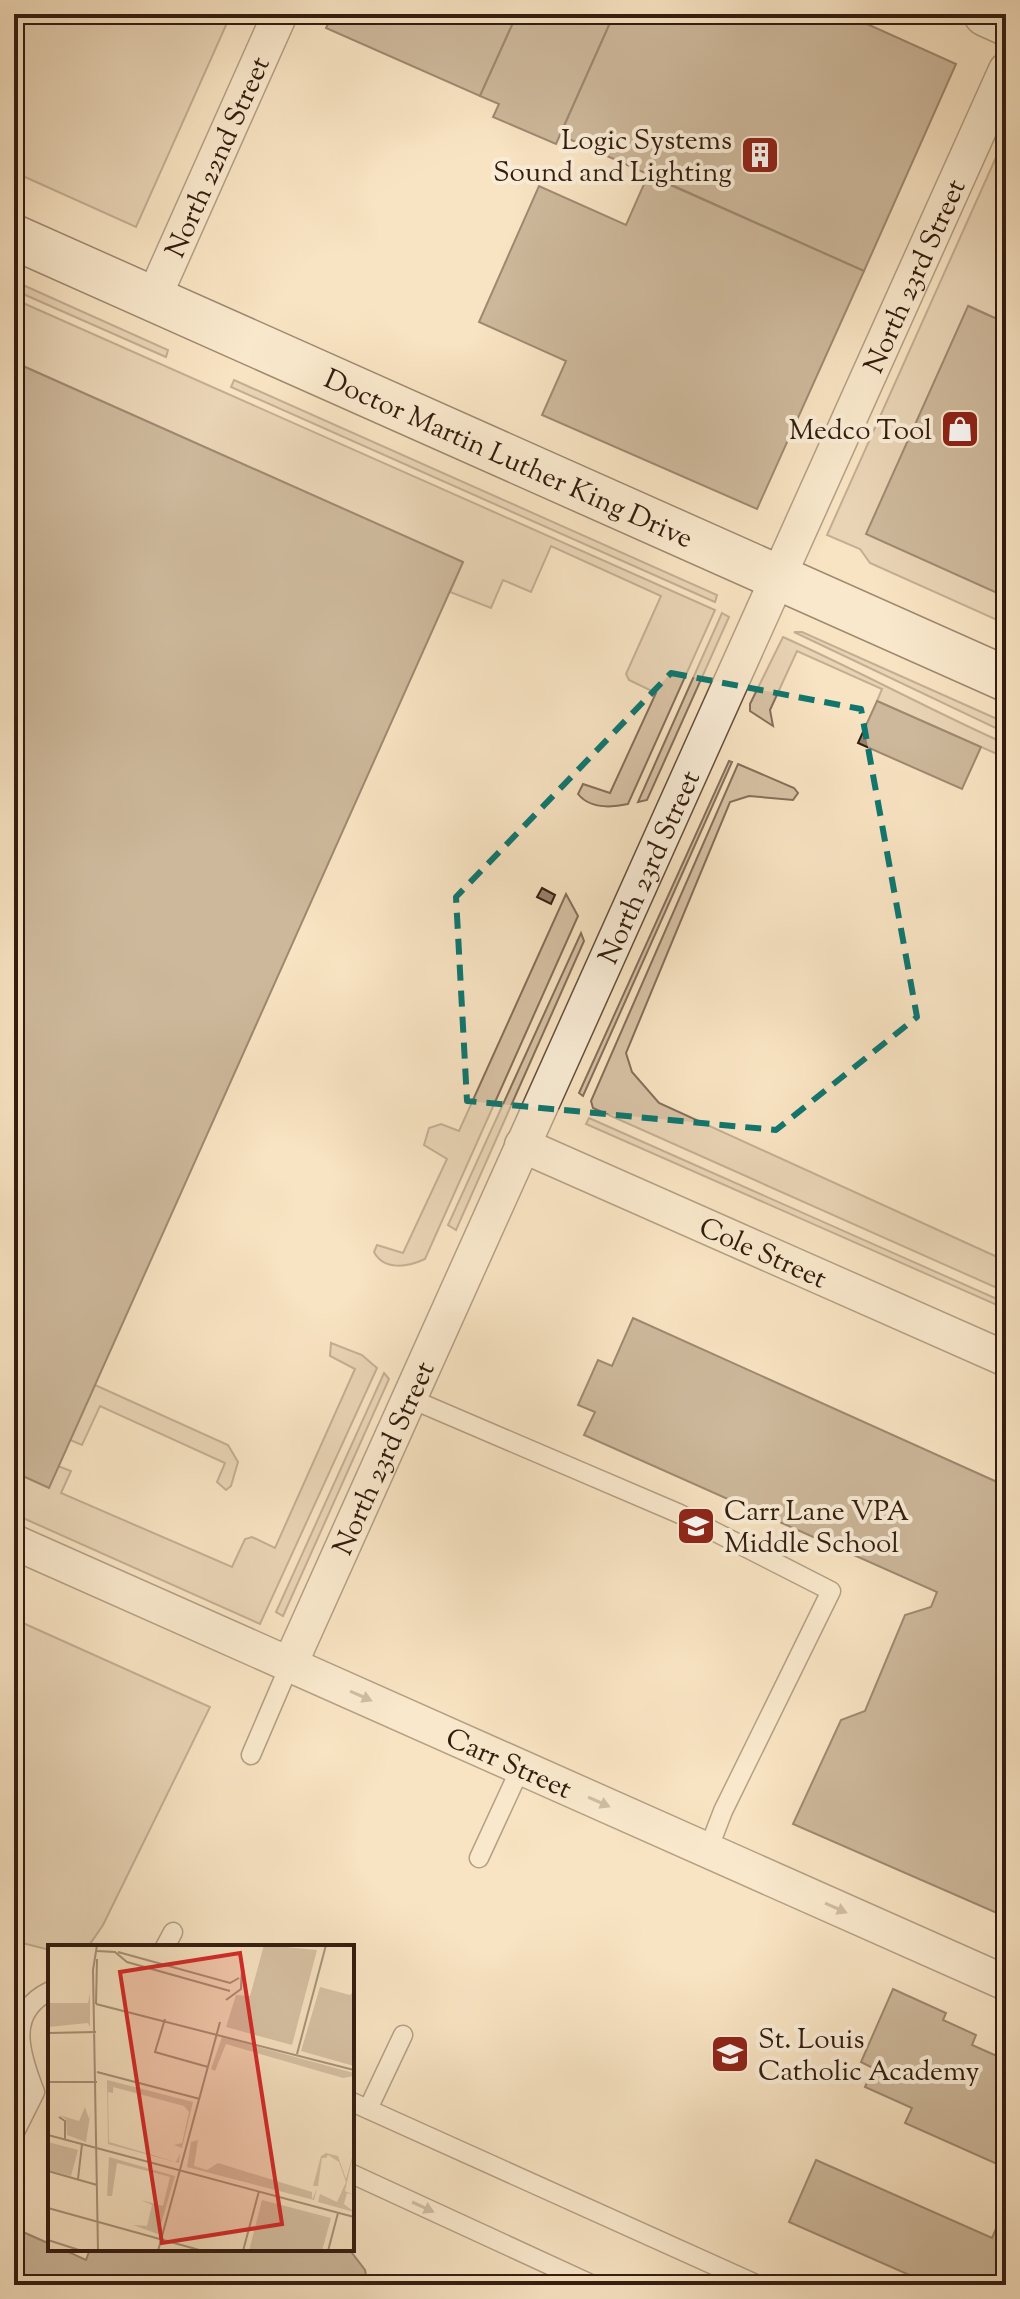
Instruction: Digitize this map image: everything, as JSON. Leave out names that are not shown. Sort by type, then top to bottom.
[{"type":"main road","points":[[986,14],[1006,23]]},
{"type":"main road","name":"Doctor Martin Luther King Drive","points":[[14,237],[1006,679]]},
{"type":"street","name":"North 22nd Street","points":[[153,299],[280,14]]},
{"type":"street","name":"North 23rd Street","points":[[290,1664],[1006,70]]},
{"type":"street","name":"Cole Street","points":[[522,1145],[1006,1359]]},
{"type":"street","name":"Carr Street","points":[[14,1542],[1006,1983]]},
{"type":"lane","points":[[409,1398],[680,1514],[831,1591],[708,1850]]},
{"type":"lane","points":[[251,1755],[290,1664]]},
{"type":"lane","points":[[479,1858],[521,1767]]},
{"type":"lane","points":[[14,2134],[42,2092],[21,2058],[19,2021],[35,1998],[48,1992]]},
{"type":"lane","points":[[403,2035],[360,2105],[758,2285]]},
{"type":"lane","points":[[354,2175],[593,2285]]},
{"type":"highlighted area","points":[[671,673],[861,709],[917,1017],[776,1130],[467,1101],[456,897]]},
{"type":"shaded area","points":[[14,14],[231,14],[136,227],[14,172]]},
{"type":"shaded area","points":[[1006,135],[1006,323],[969,306],[1006,597],[1006,624],[870,563],[860,549],[827,535]]},
{"type":"shaded area","points":[[14,281],[168,350],[166,357],[14,290]]},
{"type":"shaded area","points":[[14,299],[715,610],[628,804],[601,806],[588,802],[578,794],[583,784],[610,793],[656,693],[629,680],[626,674],[661,596],[551,546],[531,592],[503,580],[491,608],[450,592],[463,562],[14,362]]},
{"type":"shaded area","points":[[234,380],[717,595],[715,602],[231,387]]},
{"type":"shaded area","points":[[722,613],[729,617],[647,800],[638,802]]},
{"type":"shaded area","points":[[794,632],[802,632],[1006,723],[1006,733]]},
{"type":"shaded area","points":[[783,637],[1006,744],[1006,758],[877,701],[882,689],[797,651],[770,710],[773,726],[750,711],[750,704]]},
{"type":"shaded area","points":[[729,761],[732,762],[583,1096],[579,1093]]},
{"type":"shaded area","points":[[738,764],[794,788],[798,793],[793,800],[749,796],[730,802],[626,1053],[632,1072],[659,1103],[1006,1261],[1006,1292],[593,1108],[591,1101]]},
{"type":"shaded area","points":[[566,894],[578,916],[425,1259],[411,1264],[390,1265],[374,1252],[377,1245],[403,1253],[447,1159],[424,1145],[429,1128],[441,1124],[459,1131]]},
{"type":"shaded area","points":[[581,933],[584,941],[456,1230],[448,1225]]},
{"type":"shaded area","points":[[589,1118],[1006,1303],[1006,1309],[586,1124]]},
{"type":"shaded area","points":[[331,1343],[362,1355],[377,1368],[260,1624],[14,1514],[14,1472],[48,1487],[58,1466],[71,1471],[61,1493],[232,1567],[245,1539],[252,1537],[275,1548],[355,1369],[330,1356]]},
{"type":"shaded area","points":[[384,1373],[389,1379],[283,1616],[276,1612]]},
{"type":"shaded area","points":[[95,1385],[228,1445],[238,1462],[231,1486],[226,1490],[217,1482],[225,1463],[100,1406],[82,1445],[70,1440]]},
{"type":"shaded area","points":[[14,1619],[210,1707],[103,1925],[89,1945],[48,1945],[48,1950],[14,1941]]},
{"type":"building","points":[[333,14],[517,14],[480,96],[326,28]]},
{"type":"building","points":[[517,14],[614,14],[556,144],[493,117],[499,104],[480,96]]},
{"type":"building","name":"Logic Systems Sound and Lighting","points":[[614,14],[845,14],[956,64],[864,271],[560,135]]},
{"type":"building","points":[[648,175],[864,271],[757,509],[542,415],[566,361],[479,322],[539,186],[626,225]]},
{"type":"building","name":"Medco Tool","points":[[968,306],[1006,323],[1006,597],[866,534]]},
{"type":"building","points":[[14,362],[463,562],[49,1488],[14,1472]]},
{"type":"building","points":[[877,701],[981,747],[962,789],[858,743]]},
{"type":"building","points":[[542,888],[555,895],[551,904],[537,897]]},
{"type":"building","name":"Carr Lane VPA Middle School","points":[[633,1318],[1006,1486],[1006,1917],[793,1824],[841,1720],[865,1711],[905,1615],[931,1607],[937,1592],[584,1435],[595,1412],[578,1405],[598,1360],[612,1366]]},
{"type":"building","name":"St. Louis Catholic Academy","points":[[893,1989],[946,2013],[943,2020],[976,2035],[972,2045],[1006,2060],[1006,2168],[905,2123],[912,2108],[865,2087],[873,2068],[861,2062]]},
{"type":"building","name":"St. Louis Catholic Academy","points":[[816,2160],[992,2238],[1006,2206],[1006,2285],[932,2285],[789,2222]]},
{"type":"building","points":[[14,2228],[48,2243],[48,2251],[66,2251],[86,2260],[89,2251],[351,2251],[365,2270],[368,2285],[14,2285]]},
{"type":"place","name":"Logic Systems Sound and Lighting","points":[[760,155]]},
{"type":"place","name":"Medco Tool","points":[[960,429]]},
{"type":"place","name":"Carr Lane VPA Middle School","points":[[696,1526]]},
{"type":"place","name":"St. Louis Catholic Academy","points":[[730,2054]]}]
